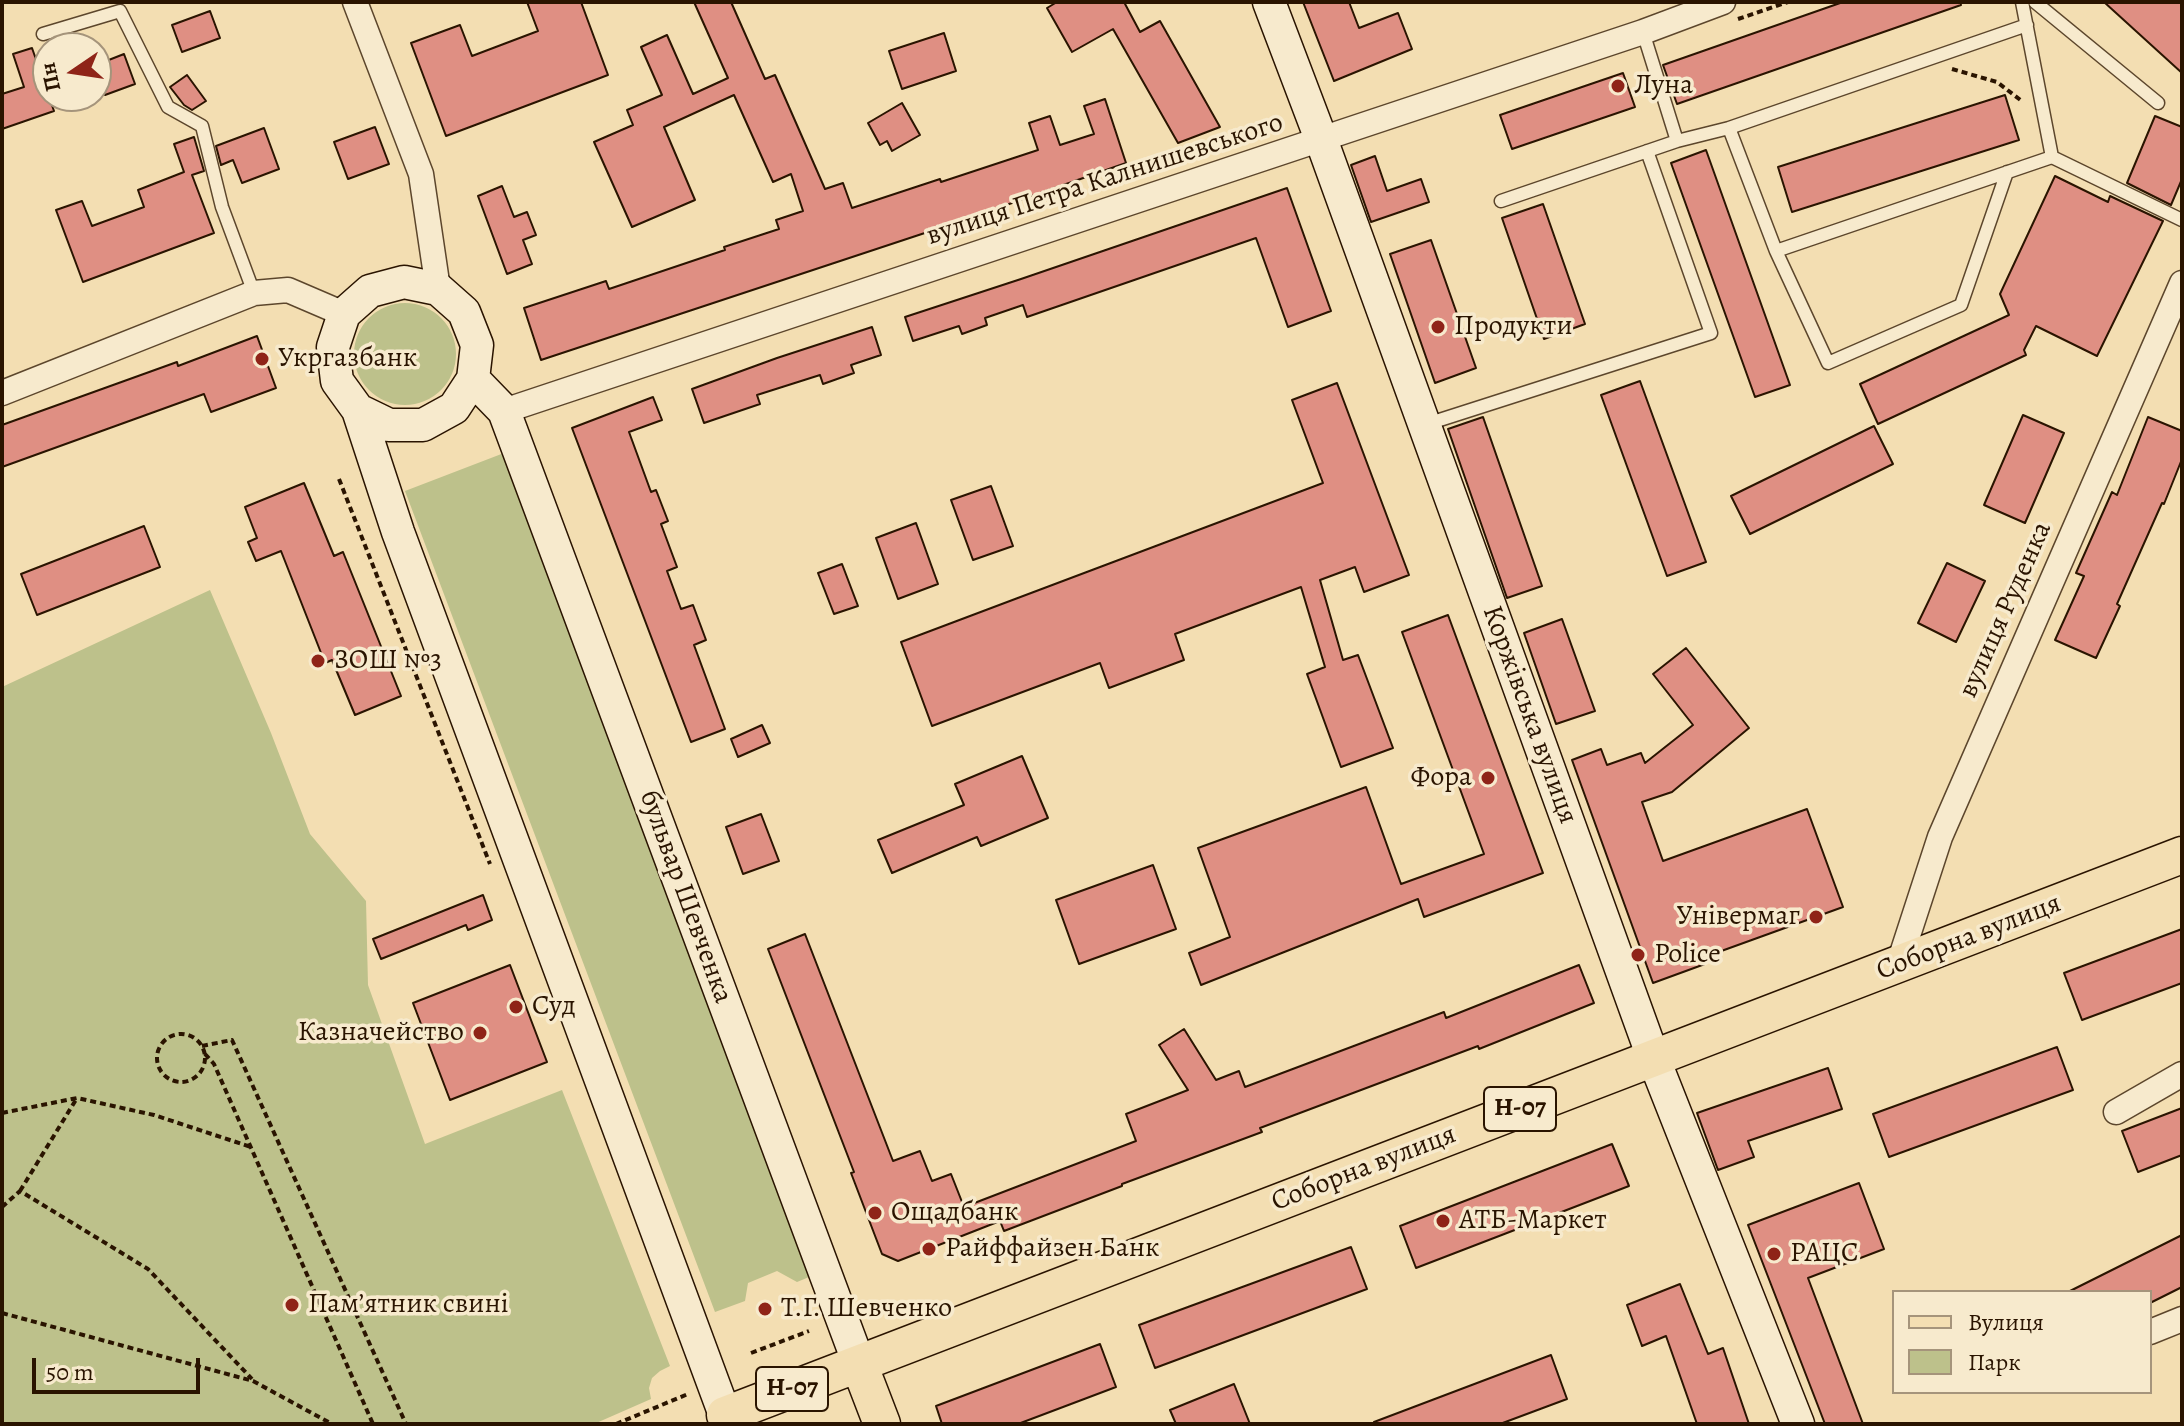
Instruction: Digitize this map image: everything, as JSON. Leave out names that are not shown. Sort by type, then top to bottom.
[{"type":"main road","name":"Коржівська вулиця","points":[[1269,2],[1653,1057],[1798,1424]]},
{"type":"main road","points":[[358,410],[389,425],[423,425],[454,408],[473,379],[477,345],[464,312],[438,289],[404,282],[381,288],[370,291],[344,314],[333,347],[337,381],[358,410],[398,532],[727,1419]]},
{"type":"main road","name":"бульвар Шевченка","points":[[473,379],[504,411],[882,1424]]},
{"type":"main road","name":"Соборна вулиця","points":[[727,1419],[859,1364],[2182,855]]},
{"type":"street","points":[[355,2],[421,174],[438,289]]},
{"type":"street","name":"вулиця Петра Калнишевського","points":[[504,411],[1643,32],[1723,2]]},
{"type":"street","name":"вулиця Руденка","points":[[1898,966],[1940,837],[2182,283]]},
{"type":"street","points":[[2,393],[254,293],[288,290],[344,314]]},
{"type":"street","points":[[2116,1112],[2182,1074]]},
{"type":"street","points":[[2152,1331],[2182,1319]]},
{"type":"lane","points":[[2022,2],[2052,157]]},
{"type":"lane","points":[[2035,2],[2158,103]]},
{"type":"lane","points":[[50,32],[120,11],[168,107],[202,126],[222,207],[254,293]]},
{"type":"lane","points":[[1501,201],[1677,141],[1729,128],[2027,25]]},
{"type":"lane","points":[[1643,32],[1677,141]]},
{"type":"lane","points":[[1729,128],[1776,251],[1828,363],[1961,305],[2007,172]]},
{"type":"lane","points":[[1424,425],[1711,333],[1647,151]]},
{"type":"lane","points":[[1776,251],[2052,157],[2182,220]]},
{"type":"path","points":[[1923,61],[1997,82],[2022,100],[2030,114]]},
{"type":"path","points":[[173,1036],[189,1036],[197,1040],[205,1054],[205,1062],[197,1077],[181,1082],[166,1077],[158,1063],[160,1046],[173,1036]]},
{"type":"path","points":[[202,1046],[232,1040],[406,1424]]},
{"type":"path","points":[[205,1054],[214,1064],[373,1424]]},
{"type":"path","points":[[2,1113],[77,1098],[154,1115],[251,1147]]},
{"type":"path","points":[[2,1207],[20,1191],[77,1098]]},
{"type":"path","points":[[20,1191],[148,1269],[253,1381]]},
{"type":"path","points":[[2,1313],[253,1381],[332,1424]]},
{"type":"path","points":[[751,1353],[809,1331]]},
{"type":"path","points":[[616,1424],[690,1393]]},
{"type":"green space","points":[[405,303],[424,307],[441,318],[452,335],[456,354],[452,373],[441,390],[424,401],[405,405],[386,401],[369,390],[358,373],[354,354],[358,335],[369,318],[386,307]]},
{"type":"green space","points":[[504,453],[814,1275],[797,1282],[777,1271],[748,1283],[745,1301],[715,1312],[405,491]]},
{"type":"green space","points":[[210,590],[310,834],[366,901],[368,985],[425,1144],[562,1090],[670,1366],[652,1378],[649,1388],[651,1399],[594,1424],[2,1424],[2,687]]},
{"type":"building","points":[[527,2],[581,2],[608,75],[446,136],[411,43],[460,25],[472,56],[538,31]]},
{"type":"building","points":[[694,2],[731,2],[765,79],[775,75],[825,189],[843,183],[852,208],[1038,150],[1029,123],[1050,116],[1060,145],[1094,134],[1084,106],[1105,99],[1126,163],[541,360],[524,308],[606,281],[609,289],[725,250],[724,247],[779,229],[776,220],[803,211],[791,174],[773,182],[734,95],[664,127],[695,200],[632,227],[594,142],[633,125],[627,110],[662,95],[641,47],[667,35],[693,94],[728,78]]},
{"type":"building","points":[[1057,2],[1124,2],[1140,32],[1160,21],[1220,127],[1178,143],[1113,29],[1072,52],[1047,8]]},
{"type":"building","points":[[1303,2],[1349,2],[1359,28],[1398,13],[1412,49],[1334,81]]},
{"type":"building","points":[[1843,2],[1960,2],[1961,5],[1677,104],[1663,65]]},
{"type":"building","points":[[2104,2],[2182,2],[2182,73]]},
{"type":"building","points":[[210,11],[220,38],[182,52],[172,25]]},
{"type":"building","points":[[944,33],[956,71],[902,89],[889,51]]},
{"type":"building","points":[[32,48],[32,112],[51,112],[2,129],[2,94],[24,87],[13,54]]},
{"type":"building","points":[[124,54],[135,84],[112,92],[112,59]]},
{"type":"building","points":[[1623,73],[1635,107],[1512,149],[1500,115]]},
{"type":"building","points":[[187,75],[206,101],[192,110],[170,87]]},
{"type":"building","points":[[2005,95],[2019,140],[1792,212],[1778,167]]},
{"type":"building","points":[[902,103],[920,135],[892,151],[887,141],[880,145],[868,123]]},
{"type":"building","points":[[2155,116],[2182,127],[2182,179],[2171,205],[2127,183]]},
{"type":"building","points":[[375,127],[389,164],[348,179],[334,142]]},
{"type":"building","points":[[264,128],[279,169],[242,183],[233,160],[221,165],[216,146]]},
{"type":"building","points":[[194,137],[204,171],[192,175],[214,233],[83,282],[56,210],[82,201],[92,226],[144,207],[138,190],[184,172],[174,144]]},
{"type":"building","points":[[1706,150],[1790,385],[1755,397],[1671,163]]},
{"type":"building","points":[[1375,156],[1387,191],[1421,179],[1429,202],[1371,222],[1351,165]]},
{"type":"building","points":[[2055,176],[2108,202],[2110,196],[2163,221],[2097,356],[2036,326],[2024,350],[2026,355],[1878,424],[1860,384],[2009,315],[2000,294]]},
{"type":"building","points":[[502,186],[514,217],[527,212],[536,235],[523,240],[532,264],[507,274],[478,196]]},
{"type":"building","points":[[1287,188],[1331,311],[1288,327],[1256,238],[1027,317],[1023,305],[985,318],[987,325],[962,334],[959,326],[913,341],[905,317]]},
{"type":"building","points":[[1543,204],[1585,324],[1544,339],[1502,218]]},
{"type":"building","points":[[1431,240],[1476,368],[1435,383],[1390,254]]},
{"type":"building","points":[[872,327],[881,355],[851,365],[854,373],[823,384],[820,375],[757,395],[760,404],[704,423],[692,389]]},
{"type":"building","points":[[257,336],[276,388],[211,412],[204,394],[2,467],[2,425]]},
{"type":"building","points":[[1640,381],[1706,562],[1667,576],[1601,395]]},
{"type":"building","points":[[1337,383],[1409,575],[1364,592],[1355,567],[1320,580],[1343,660],[1358,655],[1393,748],[1341,767],[1307,674],[1325,667],[1301,587],[1175,634],[1184,660],[1109,688],[1100,663],[932,726],[901,642],[1323,483],[1292,400]]},
{"type":"building","points":[[653,397],[662,420],[629,432],[651,492],[656,490],[668,521],[661,524],[677,567],[667,571],[681,609],[693,605],[706,640],[694,645],[725,729],[691,742],[572,428]]},
{"type":"building","points":[[2023,415],[2064,433],[2025,523],[1984,505]]},
{"type":"building","points":[[1483,417],[1542,586],[1507,598],[1448,429]]},
{"type":"building","points":[[2148,417],[2182,431],[2182,459],[2096,658],[2055,640],[2084,576],[2076,573],[2112,492],[2117,495]]},
{"type":"building","points":[[1874,426],[1893,464],[1750,534],[1731,496]]},
{"type":"building","points":[[304,483],[334,556],[343,552],[401,696],[355,715],[332,660],[325,663],[281,551],[256,561],[248,542],[257,538],[245,507]]},
{"type":"building","points":[[991,486],[1013,546],[973,560],[951,500]]},
{"type":"building","points":[[916,523],[938,584],[898,599],[876,538]]},
{"type":"building","points":[[144,526],[160,567],[37,615],[21,574]]},
{"type":"building","points":[[1947,563],[1985,581],[1956,642],[1918,623]]},
{"type":"building","points":[[842,564],[858,606],[834,614],[818,573]]},
{"type":"building","points":[[1448,615],[1543,873],[1424,917],[1418,899],[1201,985],[1189,953],[1230,937],[1198,848],[1366,787],[1401,884],[1484,854],[1402,632]]},
{"type":"building","points":[[1562,619],[1595,711],[1556,724],[1524,633]]},
{"type":"building","points":[[1686,648],[1749,728],[1672,792],[1642,802],[1663,861],[1807,809],[1843,907],[1702,958],[1705,964],[1653,983],[1572,760],[1601,749],[1607,765],[1641,753],[1645,763],[1693,725],[1653,674]]},
{"type":"building","points":[[762,725],[770,743],[738,757],[731,739]]},
{"type":"building","points":[[1022,756],[1048,818],[981,846],[977,837],[892,873],[878,840],[964,805],[955,784]]},
{"type":"building","points":[[761,814],[779,861],[743,874],[726,827]]},
{"type":"building","points":[[1153,865],[1176,929],[1079,964],[1056,900]]},
{"type":"building","points":[[483,895],[492,920],[468,930],[466,925],[381,959],[373,939]]},
{"type":"building","points":[[2182,929],[2182,983],[2082,1020],[2064,973]]},
{"type":"building","points":[[805,934],[893,1161],[920,1151],[932,1181],[951,1174],[964,1207],[1136,1141],[1126,1114],[1188,1090],[1159,1045],[1184,1029],[1216,1080],[1239,1071],[1245,1087],[1444,1012],[1446,1018],[1579,965],[1594,1003],[1479,1049],[1478,1046],[1260,1128],[1262,1132],[1004,1231],[1000,1221],[898,1261],[882,1254],[851,1173],[854,1172],[768,949]]},
{"type":"building","name":"Казначейство","points":[[510,965],[547,1062],[450,1100],[413,1003]]},
{"type":"building","points":[[2057,1047],[2073,1090],[1889,1157],[1873,1114]]},
{"type":"building","points":[[1828,1068],[1842,1109],[1748,1141],[1754,1157],[1718,1170],[1697,1113]]},
{"type":"building","points":[[2182,1108],[2182,1155],[2138,1172],[2122,1131]]},
{"type":"building","points":[[1612,1144],[1629,1186],[1416,1268],[1400,1226]]},
{"type":"building","points":[[1859,1183],[1884,1249],[1808,1278],[1863,1424],[1825,1424],[1748,1225]]},
{"type":"building","points":[[2182,1235],[2182,1287],[2152,1302],[2152,1290],[2072,1290]]},
{"type":"building","points":[[1351,1247],[1367,1289],[1155,1368],[1139,1325]]},
{"type":"building","points":[[1680,1284],[1708,1354],[1723,1348],[1749,1424],[1697,1424],[1666,1336],[1642,1346],[1627,1305]]},
{"type":"building","points":[[1100,1344],[1116,1387],[1018,1424],[942,1424],[936,1406]]},
{"type":"building","points":[[1551,1355],[1567,1399],[1500,1424],[1374,1424],[1374,1422]]},
{"type":"building","points":[[1234,1384],[1250,1424],[1176,1424],[1170,1410]]},
{"type":"place","name":"Луна","points":[[1618,86]]},
{"type":"place","name":"Продукти","points":[[1438,327]]},
{"type":"place","name":"Укргазбанк","points":[[262,359]]},
{"type":"place","name":"ЗОШ №3","points":[[318,661]]},
{"type":"place","name":"Фора","points":[[1488,778]]},
{"type":"place","name":"Універмаг","points":[[1816,917]]},
{"type":"place","name":"Police","points":[[1638,955]]},
{"type":"place","name":"Суд","points":[[516,1007]]},
{"type":"place","name":"Казначейство","points":[[480,1033]]},
{"type":"place","name":"Ощадбанк","points":[[875,1213]]},
{"type":"place","name":"АТБ-Маркет","points":[[1443,1221]]},
{"type":"place","name":"Райффайзен Банк","points":[[929,1249]]},
{"type":"place","name":"РАЦС","points":[[1774,1254]]},
{"type":"place","name":"Памʼятник свині","points":[[292,1305]]},
{"type":"place","name":"Т.Г. Шевченко","points":[[765,1309]]}]
